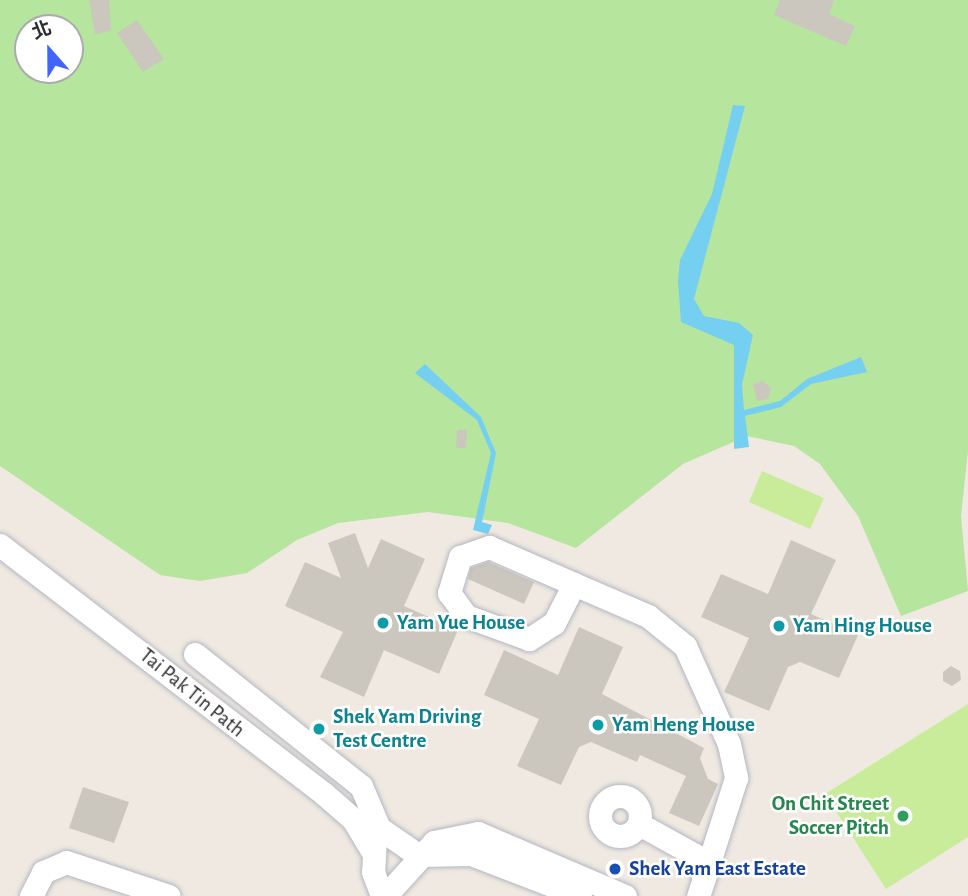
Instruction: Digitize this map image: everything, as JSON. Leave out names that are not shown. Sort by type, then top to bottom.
[{"type":"street","name":"Tai Pak Tin Path","points":[[0,545],[323,793],[353,819],[372,850],[384,896]]},
{"type":"street","points":[[574,584],[554,623],[529,639],[466,616],[449,593],[452,568],[478,547],[574,584],[648,616],[685,646],[729,744],[736,778],[701,887]]},
{"type":"street","points":[[195,654],[361,786],[379,828],[418,855],[471,854],[580,896]]},
{"type":"street","points":[[639,824],[679,842],[695,855],[701,887]]},
{"type":"street","name":"Tai Pak Tin Path","points":[[372,850],[379,828]]},
{"type":"street","points":[[384,896],[418,855],[434,842],[478,833],[625,896]]},
{"type":"street","points":[[32,896],[43,872],[66,862],[169,896]]},
{"type":"green space","points":[[0,0],[968,0],[968,451],[961,516],[968,591],[901,616],[858,516],[820,464],[794,446],[747,436],[683,464],[576,548],[508,523],[428,512],[338,523],[297,540],[247,573],[200,581],[160,575],[0,466]]},
{"type":"green space","points":[[762,471],[824,498],[810,529],[749,502]]},
{"type":"green space","name":"On Chit Street Soccer Pitch","points":[[968,704],[968,837],[886,889],[825,794]]},
{"type":"water","points":[[733,105],[745,106],[694,299],[704,316],[739,323],[753,335],[742,385],[744,410],[780,401],[807,379],[861,357],[867,372],[811,384],[781,407],[745,416],[749,447],[734,449],[734,345],[681,322],[678,281],[680,260],[712,194]]},
{"type":"water","points":[[425,364],[481,417],[496,453],[482,522],[492,525],[488,534],[473,530],[491,453],[477,420],[415,373]]},
{"type":"building","points":[[89,0],[109,0],[111,30],[95,35]]},
{"type":"building","points":[[780,0],[834,0],[829,14],[855,26],[846,46],[774,15]]},
{"type":"building","points":[[137,20],[164,59],[143,72],[117,33]]},
{"type":"building","points":[[763,381],[771,388],[768,399],[757,401],[753,384]]},
{"type":"building","points":[[457,430],[467,430],[466,448],[456,448]]},
{"type":"building","name":"Yam Yue House","points":[[355,533],[368,568],[381,539],[425,559],[404,606],[458,630],[439,674],[384,650],[364,697],[320,677],[343,632],[285,606],[305,562],[341,578],[328,543]]},
{"type":"building","name":"Yam Hing House","points":[[791,540],[836,560],[811,614],[858,635],[839,678],[800,662],[788,667],[769,711],[724,692],[749,638],[701,617],[721,574],[768,594]]},
{"type":"building","points":[[488,562],[534,582],[524,604],[468,579],[471,568]]},
{"type":"building","name":"Yam Heng House","points":[[579,627],[623,647],[602,694],[704,748],[700,758],[708,779],[718,784],[699,826],[669,813],[686,776],[640,755],[637,762],[591,742],[579,747],[561,785],[517,766],[539,719],[484,695],[504,650],[558,675]]},
{"type":"building","points":[[951,666],[960,671],[961,680],[952,686],[943,681],[943,672]]},
{"type":"building","points":[[83,787],[129,802],[114,843],[69,828]]},
{"type":"place","name":"Yam Yue House","points":[[383,623]]},
{"type":"place","name":"Yam Hing House","points":[[779,626]]},
{"type":"place","name":"Yam Heng House","points":[[598,725]]},
{"type":"place","name":"Shek Yam Driving Test Centre","points":[[319,729]]},
{"type":"place","name":"On Chit Street Soccer Pitch","points":[[903,816]]},
{"type":"place","name":"Shek Yam East Estate","points":[[615,869]]}]
